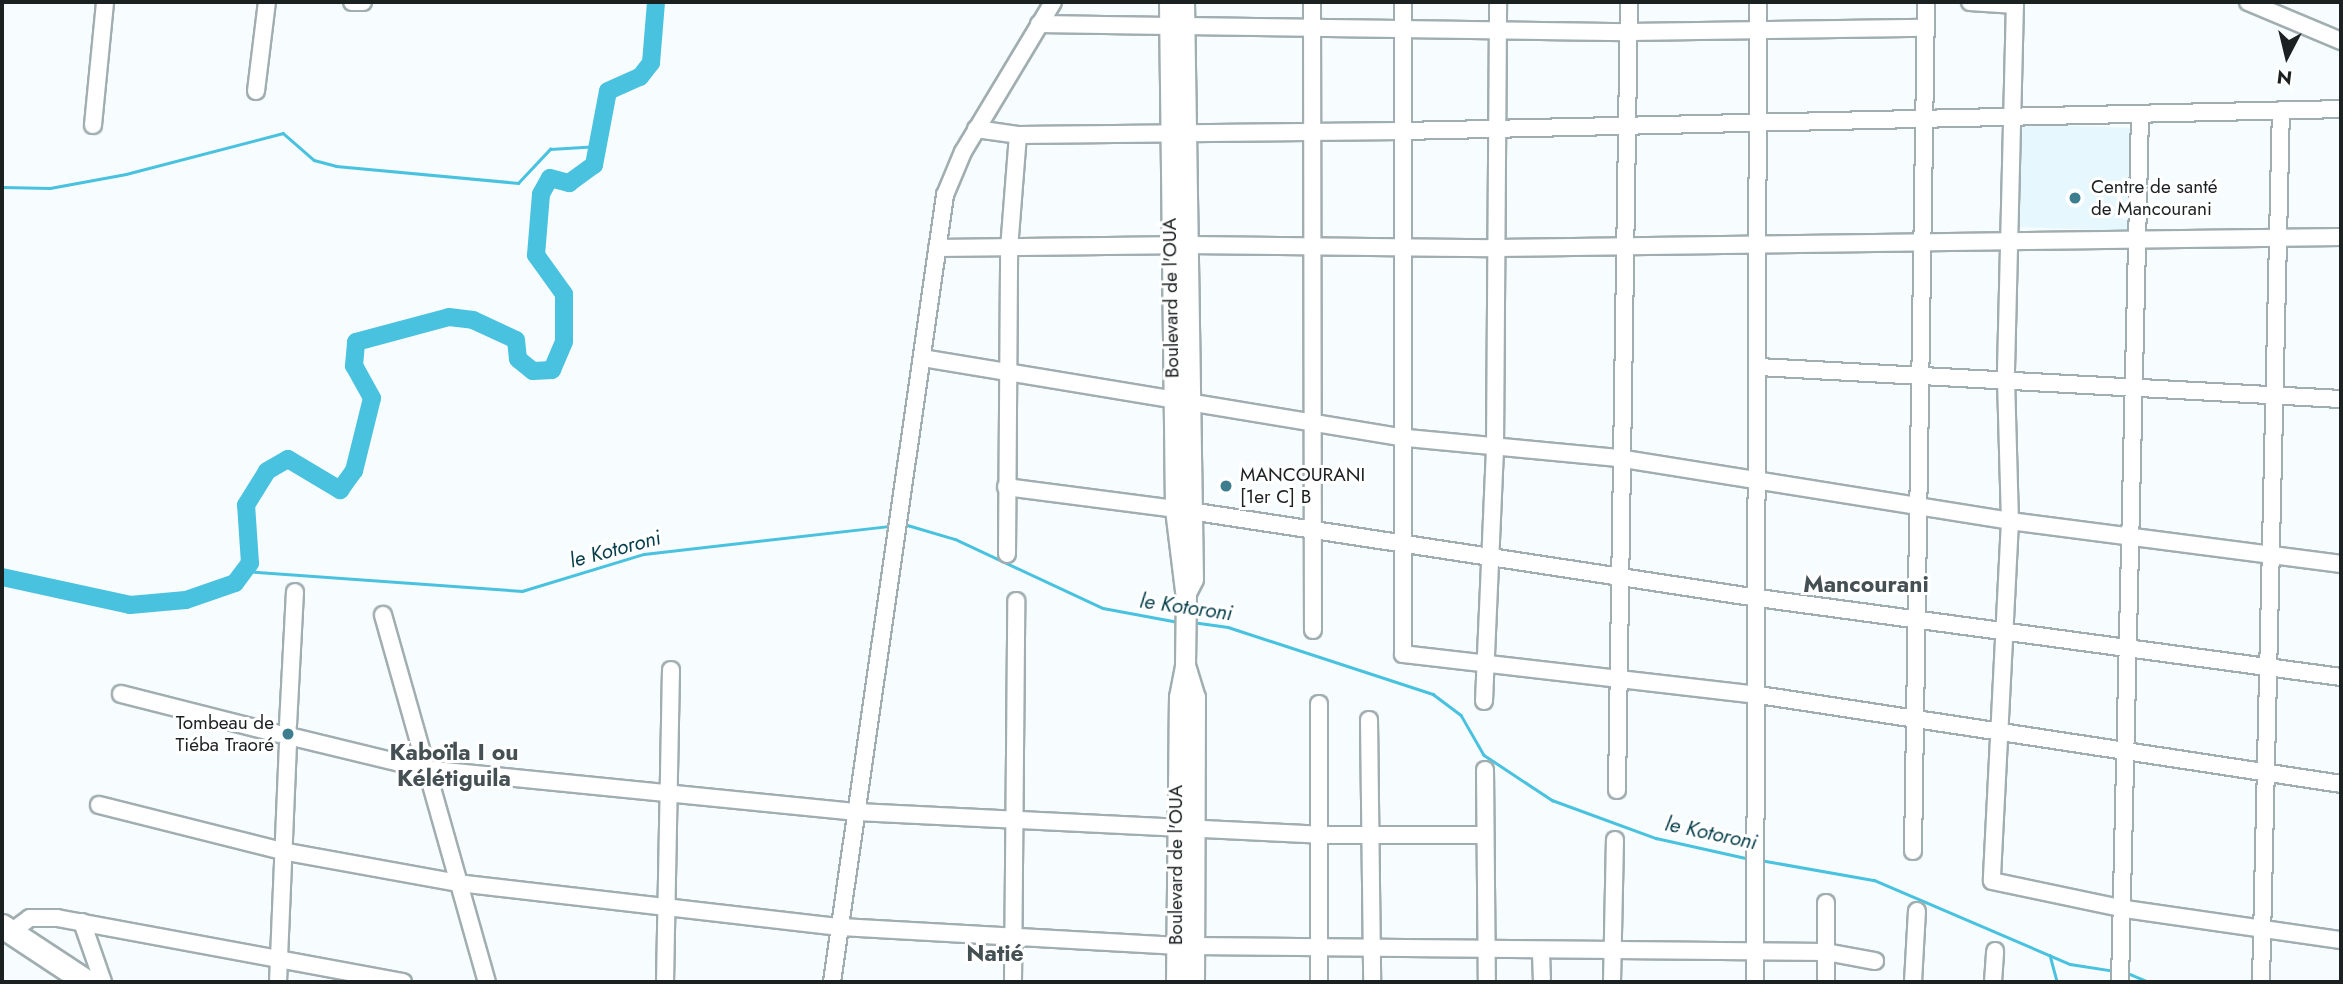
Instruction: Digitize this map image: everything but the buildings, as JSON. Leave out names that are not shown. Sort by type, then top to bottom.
[{"type":"highway","points":[[4,934],[58,982]]},
{"type":"highway","points":[[4,934],[87,982]]},
{"type":"main road","name":"Boulevard de l'OUA","points":[[1168,2],[1177,26],[1185,665],[1195,697],[1184,829],[1184,946],[1175,982]]},
{"type":"main road","points":[[1177,26],[1184,2]]},
{"type":"main road","points":[[1184,946],[1194,982]]},
{"type":"street","points":[[93,125],[105,2]]},
{"type":"street","points":[[256,90],[267,2]]},
{"type":"street","points":[[352,2],[363,2]]},
{"type":"street","points":[[832,982],[945,195],[976,129],[1053,2]]},
{"type":"street","points":[[1312,2],[1310,246],[1313,629]]},
{"type":"street","points":[[1403,2],[1407,438],[1403,654],[1759,695],[2003,736],[2127,751],[2264,775],[2341,784]]},
{"type":"street","points":[[1485,701],[1487,559],[1495,447],[1498,2]]},
{"type":"street","points":[[1617,790],[1621,578],[1618,458],[1629,2]]},
{"type":"street","points":[[1755,982],[1759,695],[1758,2]]},
{"type":"street","points":[[1913,851],[1915,506],[1926,2]]},
{"type":"street","points":[[1970,2],[2015,4],[2006,379],[2010,521],[2003,736],[1992,881],[2125,909],[2341,940]]},
{"type":"street","points":[[2248,2],[2341,41]]},
{"type":"street","points":[[1039,24],[1312,30],[1629,32],[1926,28]]},
{"type":"street","points":[[976,129],[1018,135],[1177,130],[1404,131],[1923,116],[2140,115],[2341,109]]},
{"type":"street","points":[[2261,982],[2272,394],[2281,110]]},
{"type":"street","points":[[2120,982],[2125,909],[2138,388],[2140,115]]},
{"type":"street","points":[[1007,554],[1009,249],[1018,135]]},
{"type":"street","points":[[937,248],[1178,245],[1497,248],[1922,239],[2341,237]]},
{"type":"street","points":[[922,358],[1407,438],[1618,458],[2010,521],[2341,564]]},
{"type":"street","points":[[1759,367],[2341,399]]},
{"type":"street","points":[[1006,487],[1183,510],[1487,559],[1758,598],[2341,677]]},
{"type":"street","points":[[278,982],[295,592]]},
{"type":"street","points":[[1013,982],[1016,601]]},
{"type":"street","points":[[383,615],[487,982]]},
{"type":"street","points":[[665,982],[671,670]]},
{"type":"street","points":[[121,694],[425,769],[857,813],[1320,835],[1485,835]]},
{"type":"street","points":[[1319,704],[1319,982]]},
{"type":"street","points":[[1369,720],[1373,835],[1372,982]]},
{"type":"street","points":[[1485,770],[1487,982]]},
{"type":"street","points":[[99,806],[282,852],[458,883],[840,927],[1014,939],[1184,946],[1372,952],[1826,952],[1875,961]]},
{"type":"street","points":[[1612,982],[1615,840]]},
{"type":"street","points":[[1826,903],[1826,982]]},
{"type":"street","points":[[1913,982],[1917,911]]},
{"type":"street","points":[[4,934],[30,918],[82,922],[402,982]]},
{"type":"street","points":[[82,922],[103,982]]},
{"type":"street","points":[[1993,982],[1995,951]]},
{"type":"street","points":[[1541,953],[1542,982]]},
{"type":"shaded area","name":"Centre de santé de Mancourani","points":[[2017,124],[2132,128],[2128,231],[2013,227]]},
{"type":"waterway","points":[[2,577],[130,605],[186,600],[235,583],[250,563],[246,505],[267,471],[288,459],[340,490],[354,471],[372,398],[354,366],[356,342],[449,317],[473,320],[516,340],[518,359],[533,371],[552,370],[564,342],[564,294],[536,255],[541,194],[550,178],[569,183],[594,165],[608,91],[640,77],[651,63],[656,2]]},
{"type":"waterway","points":[[2,187],[50,188],[126,174],[283,133],[314,160],[336,166],[518,183],[550,149],[599,146]]},
{"type":"waterway","name":"le Kotoroni","points":[[904,524],[955,539],[1103,608],[1178,622]]},
{"type":"waterway","name":"le Kotoroni","points":[[244,571],[522,591],[644,554],[890,526]]},
{"type":"waterway","name":"le Kotoroni","points":[[1192,622],[1228,627],[1433,694],[1461,715],[1484,755],[1552,800],[1656,838],[1750,859]]},
{"type":"waterway","name":"le Kotoroni","points":[[1760,860],[1874,880],[2070,964],[2115,971]]},
{"type":"waterway","points":[[2050,955],[2057,982]]},
{"type":"waterway","name":"le Kotoroni","points":[[2125,972],[2148,982]]},
{"type":"place","name":"Centre de santé de Mancourani","points":[[2075,198]]},
{"type":"place","name":"MANCOURANI [1er C] B","points":[[1226,486]]},
{"type":"place","name":"Tombeau de Tiéba Traoré","points":[[288,734]]},
{"type":"district","name":"Mancourani","points":[[1866,584]]},
{"type":"district","name":"Kaboïla I ou Kélétiguila","points":[[454,765]]},
{"type":"district","name":"Natié","points":[[995,953]]}]
